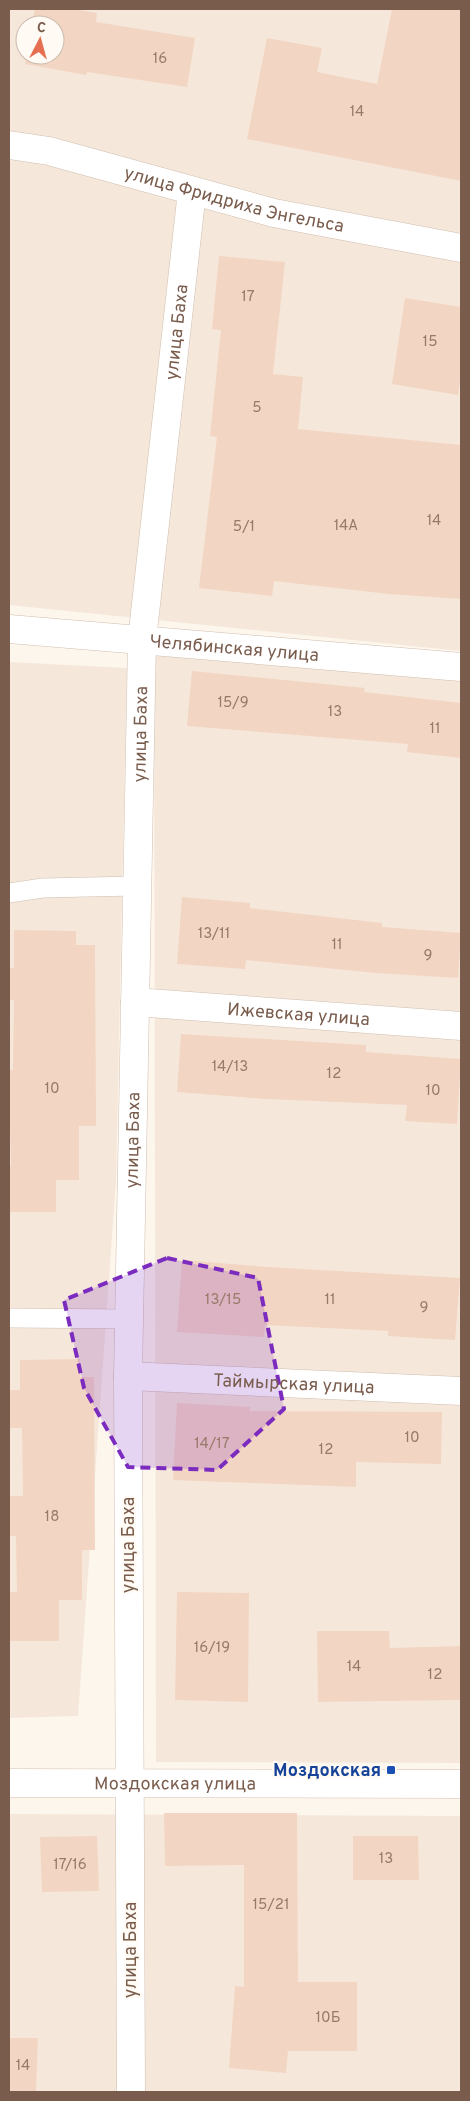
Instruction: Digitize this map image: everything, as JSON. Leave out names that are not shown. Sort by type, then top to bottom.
[{"type":"street","name":"улица Фридриха Энгельса","points":[[9,145],[49,151],[274,213],[461,248]]},
{"type":"street","name":"улица Баха","points":[[131,2092],[128,1376],[142,640],[192,190]]},
{"type":"street","name":"Челябинская улица","points":[[9,629],[461,667]]},
{"type":"street","name":"Ижевская улица","points":[[136,1002],[461,1026]]},
{"type":"street","name":"Таймырская улица","points":[[128,1376],[461,1391]]},
{"type":"street","name":"Моздокская улица","points":[[9,1783],[461,1784]]},
{"type":"lane","points":[[9,893],[43,888],[136,886]]},
{"type":"lane","points":[[9,1318],[129,1319]]},
{"type":"highlighted area","points":[[167,1258],[258,1278],[284,1409],[217,1470],[128,1467],[84,1388],[64,1300]]},
{"type":"shaded area","points":[[9,9],[461,9],[461,651],[9,605]]},
{"type":"shaded area","points":[[154,654],[461,681],[461,1763],[156,1762]]},
{"type":"shaded area","points":[[9,662],[127,668],[116,1180],[78,1716],[9,1718]]},
{"type":"shaded area","points":[[9,1814],[461,1816],[461,2092],[9,2092]]},
{"type":"building","points":[[35,9],[73,9],[97,13],[96,22],[195,38],[187,87],[87,72],[86,75],[31,65],[65,65],[65,15],[34,15]]},
{"type":"building","points":[[392,9],[461,9],[461,181],[247,139],[267,38],[322,48],[317,72],[377,84]]},
{"type":"building","points":[[219,256],[285,262],[273,374],[303,377],[298,429],[461,445],[461,599],[389,594],[274,581],[272,596],[199,588],[217,437],[210,436],[221,330],[212,329]]},
{"type":"building","points":[[405,298],[461,307],[461,374],[458,395],[392,384]]},
{"type":"building","points":[[192,671],[365,688],[364,692],[461,703],[461,758],[407,752],[408,744],[187,726]]},
{"type":"building","points":[[182,897],[250,903],[250,908],[382,923],[382,927],[461,933],[458,978],[376,973],[246,960],[245,969],[177,964]]},
{"type":"building","points":[[14,930],[76,931],[76,945],[95,945],[96,1126],[79,1126],[79,1180],[56,1180],[56,1212],[9,1212],[9,1166],[11,1166],[9,1070],[13,1070],[14,1000],[9,1000],[9,968],[14,968]]},
{"type":"building","points":[[181,1034],[366,1045],[366,1052],[461,1059],[457,1124],[405,1121],[407,1105],[266,1099],[177,1092]]},
{"type":"building","points":[[182,1260],[460,1278],[455,1340],[388,1336],[388,1331],[265,1325],[264,1337],[177,1332]]},
{"type":"building","points":[[80,1359],[80,1377],[94,1377],[95,1550],[82,1550],[82,1600],[59,1600],[59,1641],[9,1641],[9,1592],[17,1592],[16,1536],[9,1536],[9,1496],[23,1496],[22,1428],[10,1428],[9,1390],[20,1390],[20,1360]]},
{"type":"building","points":[[177,1403],[250,1407],[250,1411],[442,1412],[441,1464],[356,1462],[356,1487],[173,1480]]},
{"type":"building","points":[[177,1592],[249,1593],[248,1702],[175,1700]]},
{"type":"building","points":[[317,1631],[389,1631],[390,1648],[461,1646],[461,1700],[318,1702]]},
{"type":"building","points":[[164,1813],[297,1813],[298,1982],[357,1982],[357,2051],[288,2051],[286,2073],[229,2068],[235,1986],[244,1987],[244,1865],[165,1866]]},
{"type":"building","points":[[97,1836],[99,1891],[42,1892],[40,1837]]},
{"type":"building","points":[[353,1836],[418,1836],[419,1880],[353,1880]]},
{"type":"building","points":[[9,2038],[38,2038],[36,2092],[9,2092]]},
{"type":"place","name":"Моздокская","points":[[391,1770]]}]
